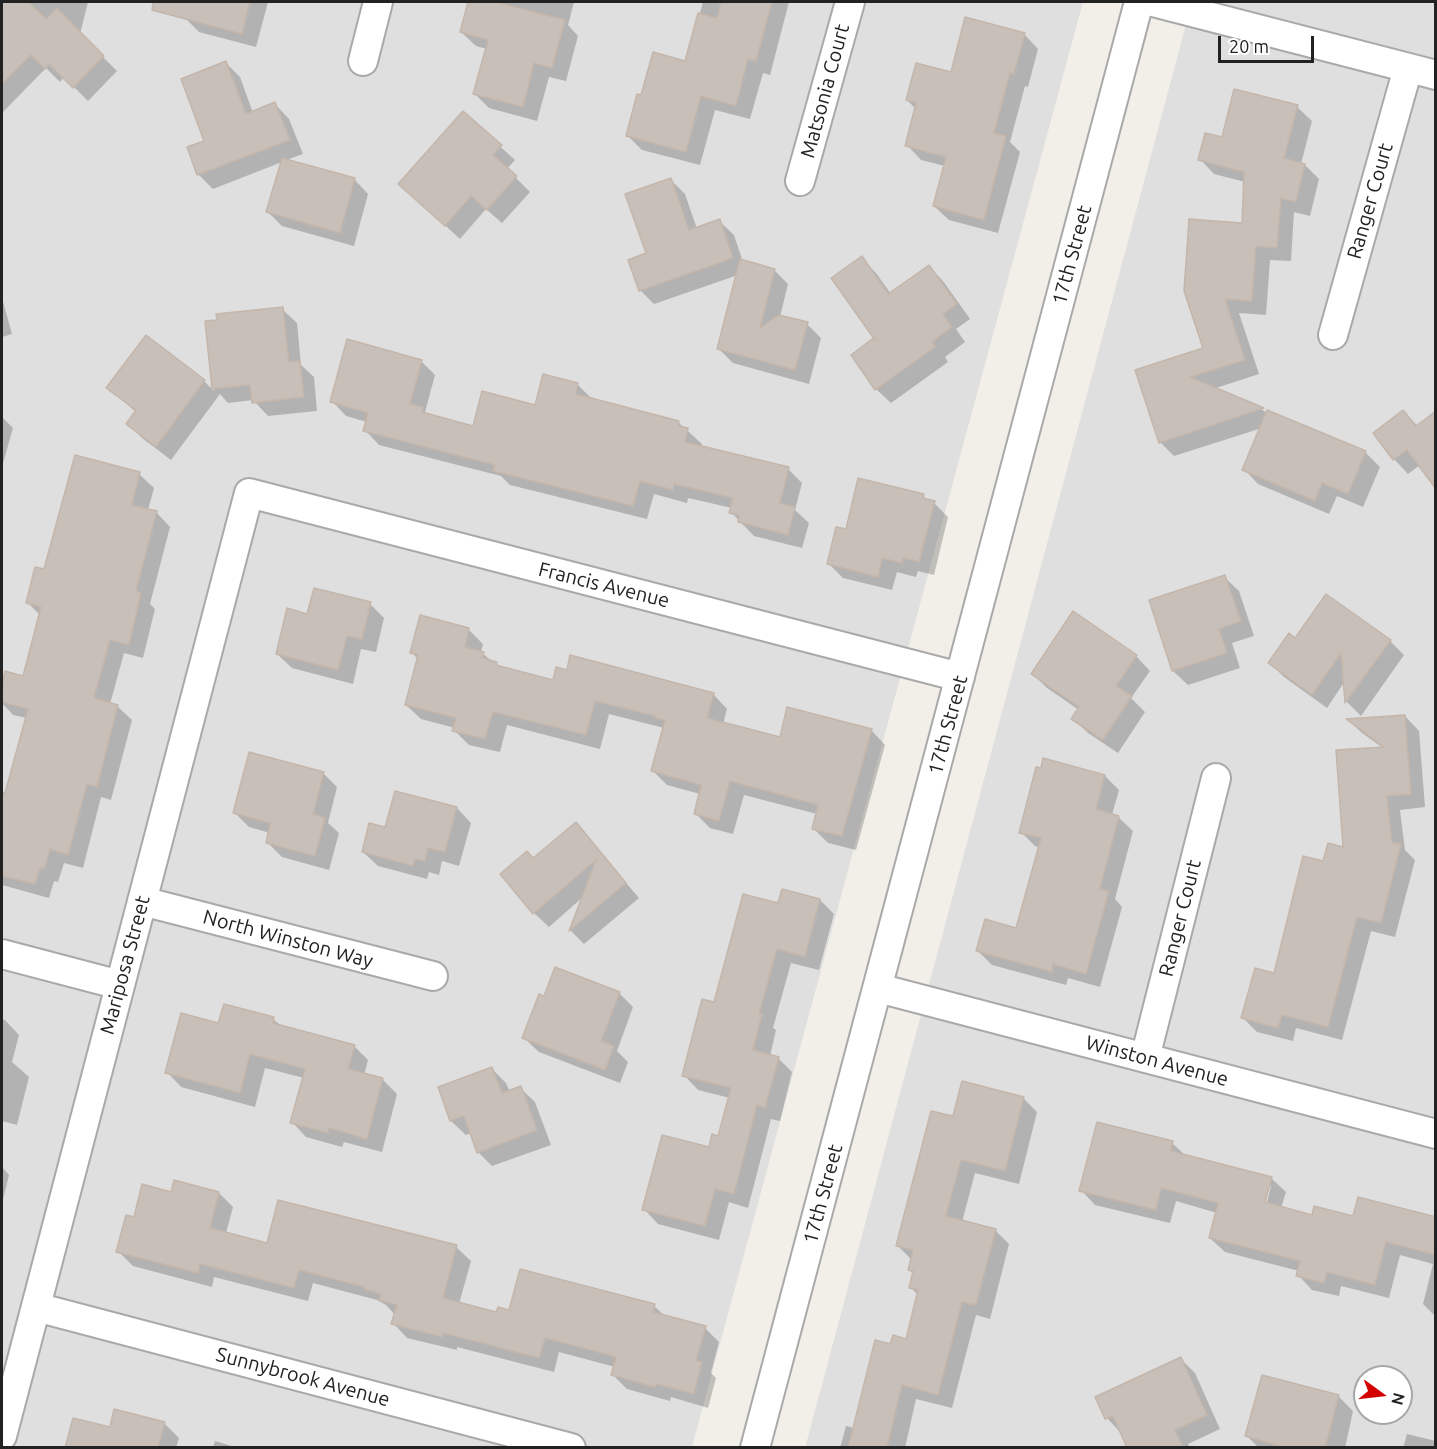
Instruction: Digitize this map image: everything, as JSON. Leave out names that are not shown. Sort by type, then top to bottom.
[{"type":"street","points":[[363,61],[378,2]]},
{"type":"street","name":"Matsonia Court","points":[[800,181],[850,2]]},
{"type":"street","name":"17th Street","points":[[755,1448],[1139,2]]},
{"type":"street","points":[[1152,2],[1436,75]]},
{"type":"street","name":"Ranger Court","points":[[1333,335],[1407,68]]},
{"type":"street","name":"Francis Avenue","points":[[249,493],[960,677]]},
{"type":"street","name":"Mariposa Street","points":[[2,1436],[249,493]]},
{"type":"street","name":"Ranger Court","points":[[1145,1058],[1216,778]]},
{"type":"street","name":"North Winston Way","points":[[142,901],[433,976]]},
{"type":"street","points":[[2,954],[120,985]]},
{"type":"street","name":"Winston Avenue","points":[[878,988],[1436,1134]]},
{"type":"street","name":"Sunnybrook Avenue","points":[[36,1307],[571,1448]]},
{"type":"shaded area","points":[[2,2],[1083,2],[692,1447],[2,1448]]},
{"type":"shaded area","points":[[1192,2],[1435,2],[1435,1447],[805,1448]]},
{"type":"building","points":[[2,2],[28,2],[46,19],[57,8],[104,56],[73,88],[49,64],[45,69],[31,55],[2,84]]},
{"type":"building","points":[[153,2],[250,2],[242,34],[152,10]]},
{"type":"building","points":[[468,2],[496,2],[565,20],[552,68],[534,63],[523,107],[473,94],[488,40],[460,32]]},
{"type":"building","points":[[721,2],[772,2],[756,61],[748,59],[736,106],[701,96],[686,152],[626,136],[637,94],[641,95],[653,52],[685,61],[698,13],[717,18]]},
{"type":"building","points":[[965,17],[1025,33],[1014,74],[1010,73],[994,133],[1006,136],[984,220],[933,206],[946,157],[905,146],[916,103],[906,100],[916,63],[951,72]]},
{"type":"building","points":[[226,61],[246,114],[275,102],[290,140],[197,175],[187,147],[204,141],[181,79]]},
{"type":"building","points":[[1234,89],[1298,105],[1284,158],[1305,164],[1296,202],[1281,198],[1277,248],[1256,246],[1252,301],[1225,299],[1245,360],[1190,377],[1264,408],[1159,443],[1135,370],[1203,348],[1184,291],[1189,219],[1242,223],[1244,172],[1198,160],[1205,133],[1222,137]]},
{"type":"building","points":[[463,111],[502,145],[493,155],[517,176],[487,210],[471,196],[445,226],[398,184]]},
{"type":"building","points":[[282,158],[355,178],[340,233],[266,212]]},
{"type":"building","points":[[671,178],[689,230],[720,219],[733,258],[639,291],[628,260],[646,253],[625,194]]},
{"type":"building","points":[[862,256],[888,294],[929,265],[957,304],[943,314],[952,327],[932,342],[935,347],[875,390],[851,355],[872,339],[875,340],[831,278]]},
{"type":"building","points":[[740,259],[775,269],[760,328],[779,315],[808,322],[795,370],[717,349]]},
{"type":"building","points":[[283,307],[289,362],[300,361],[304,397],[252,403],[250,385],[212,389],[205,321],[217,320],[216,314]]},
{"type":"building","points":[[146,335],[205,380],[156,447],[126,424],[136,410],[106,388]]},
{"type":"building","points":[[347,339],[422,360],[410,404],[423,407],[422,412],[473,426],[482,391],[535,405],[543,374],[578,383],[576,394],[679,421],[678,426],[688,428],[685,442],[789,467],[780,503],[795,507],[788,535],[738,522],[739,515],[729,513],[733,498],[674,484],[673,490],[640,481],[633,506],[493,471],[495,465],[363,431],[368,413],[330,402]]},
{"type":"building","points":[[1267,410],[1366,451],[1348,494],[1322,483],[1315,501],[1242,470]]},
{"type":"building","points":[[1403,410],[1416,426],[1436,411],[1436,489],[1407,450],[1393,460],[1373,433]]},
{"type":"building","points":[[75,455],[140,472],[132,505],[157,511],[136,591],[141,593],[129,645],[110,640],[94,698],[118,705],[97,787],[87,784],[68,855],[50,849],[44,869],[40,868],[35,884],[2,876],[2,792],[5,793],[28,709],[2,702],[2,685],[5,671],[23,676],[41,607],[26,603],[35,567],[44,569]]},
{"type":"building","points":[[858,478],[924,494],[923,498],[935,501],[919,562],[903,558],[902,563],[882,558],[878,577],[827,564],[836,527],[846,529]]},
{"type":"building","points":[[1225,575],[1241,621],[1219,629],[1227,653],[1172,671],[1149,600]]},
{"type":"building","points":[[314,588],[371,602],[362,639],[347,636],[338,670],[276,654],[287,608],[307,614]]},
{"type":"building","points":[[1326,594],[1391,640],[1345,703],[1341,653],[1312,695],[1268,663],[1289,633],[1295,638]]},
{"type":"building","points":[[1073,611],[1137,655],[1116,686],[1132,696],[1103,740],[1071,719],[1079,707],[1031,674]]},
{"type":"building","points":[[420,615],[469,628],[465,647],[484,652],[482,658],[497,662],[496,665],[553,680],[556,667],[567,670],[570,655],[714,693],[707,718],[780,737],[787,707],[872,729],[842,836],[812,829],[818,805],[730,781],[719,821],[694,814],[701,785],[651,771],[665,720],[655,718],[655,716],[595,701],[586,735],[493,712],[485,739],[452,731],[456,718],[405,705],[418,655],[410,653]]},
{"type":"building","points":[[1405,715],[1411,794],[1387,796],[1392,842],[1401,844],[1381,923],[1357,917],[1328,1027],[1282,1015],[1278,1028],[1241,1018],[1255,968],[1274,973],[1303,856],[1323,861],[1328,843],[1343,847],[1336,750],[1384,747],[1346,719]]},
{"type":"building","points":[[249,752],[324,772],[313,814],[325,818],[315,856],[266,843],[270,823],[233,813]]},
{"type":"building","points":[[1043,758],[1105,775],[1096,809],[1119,816],[1100,889],[1109,891],[1086,974],[1053,964],[1052,972],[976,951],[985,919],[1016,928],[1041,838],[1019,833],[1036,767],[1041,768]]},
{"type":"building","points":[[395,791],[457,807],[445,852],[428,848],[425,861],[415,859],[413,866],[362,852],[369,823],[385,827]]},
{"type":"building","points":[[576,822],[626,883],[569,931],[596,860],[533,914],[500,874],[527,851],[533,858]]},
{"type":"building","points":[[782,889],[820,899],[805,957],[777,949],[759,1014],[762,1014],[753,1050],[779,1057],[765,1108],[757,1105],[734,1194],[715,1189],[705,1226],[642,1210],[662,1135],[709,1147],[712,1134],[718,1136],[731,1088],[682,1076],[702,999],[714,1002],[743,894],[778,903]]},
{"type":"building","points":[[555,967],[620,992],[601,1041],[614,1046],[605,1070],[522,1038],[539,994],[544,996]]},
{"type":"building","points":[[224,1004],[274,1017],[273,1023],[355,1045],[348,1069],[383,1078],[367,1139],[329,1128],[328,1133],[290,1123],[305,1069],[250,1054],[240,1093],[165,1073],[181,1013],[218,1023]]},
{"type":"building","points":[[492,1067],[502,1093],[521,1086],[537,1130],[477,1153],[464,1116],[450,1121],[438,1087]]},
{"type":"building","points":[[962,1081],[1024,1097],[1005,1171],[961,1160],[946,1216],[996,1229],[976,1305],[962,1302],[938,1395],[902,1385],[887,1448],[848,1448],[875,1340],[890,1344],[893,1335],[906,1339],[918,1290],[909,1288],[913,1271],[908,1270],[913,1250],[896,1246],[931,1111],[953,1116]]},
{"type":"building","points":[[1097,1122],[1173,1141],[1171,1151],[1272,1177],[1265,1202],[1312,1215],[1314,1206],[1353,1216],[1358,1197],[1436,1217],[1436,1255],[1386,1242],[1375,1285],[1327,1272],[1324,1283],[1296,1276],[1300,1261],[1209,1238],[1218,1203],[1161,1188],[1156,1210],[1079,1191]]},
{"type":"building","points":[[174,1180],[219,1192],[210,1228],[267,1243],[278,1200],[457,1245],[443,1298],[496,1312],[498,1307],[509,1310],[520,1269],[655,1304],[653,1312],[706,1326],[696,1361],[702,1362],[694,1394],[656,1384],[655,1387],[611,1375],[616,1357],[545,1338],[539,1358],[443,1333],[442,1337],[391,1324],[397,1305],[379,1300],[381,1294],[364,1289],[364,1287],[299,1270],[294,1288],[200,1264],[198,1273],[116,1252],[126,1215],[134,1217],[142,1184],[171,1192]]},
{"type":"building","points":[[1181,1357],[1207,1415],[1175,1430],[1183,1448],[1127,1448],[1113,1416],[1105,1419],[1095,1397]]},
{"type":"building","points":[[1262,1375],[1339,1395],[1325,1448],[1287,1448],[1245,1436]]},
{"type":"building","points":[[114,1409],[165,1422],[158,1448],[65,1448],[73,1418],[110,1427]]}]
